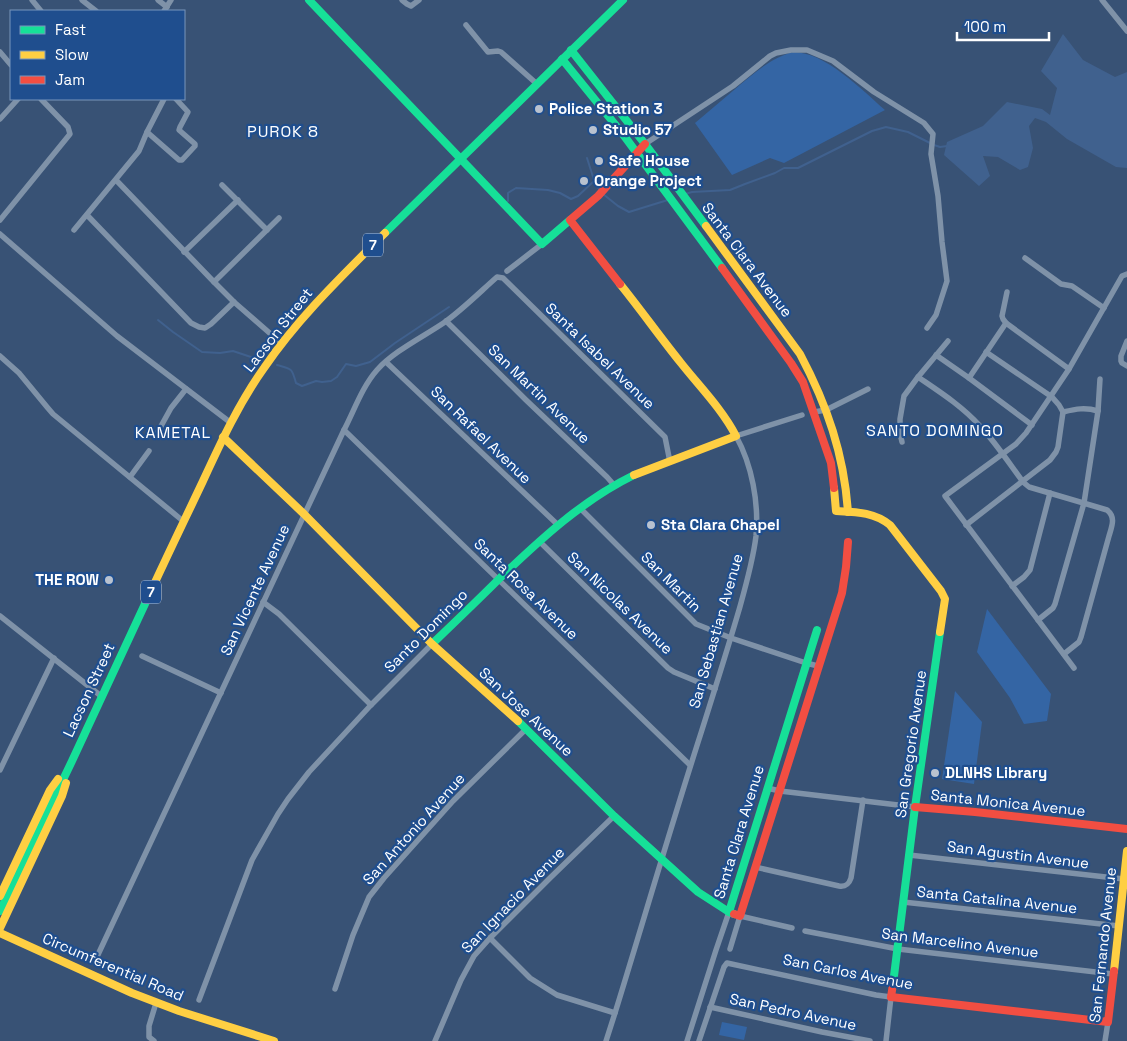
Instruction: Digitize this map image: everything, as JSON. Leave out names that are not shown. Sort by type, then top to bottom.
[{"type":"street","points":[[32,0],[40,10]]},
{"type":"street","points":[[82,0],[95,10]]},
{"type":"street","points":[[158,0],[166,9],[171,0]]},
{"type":"street","points":[[309,0],[542,244]]},
{"type":"street","points":[[402,0],[411,6],[419,0]]},
{"type":"street","name":"Lacson Street","points":[[0,911],[223,437],[245,396],[281,344],[322,296],[623,0]]},
{"type":"street","points":[[1102,0],[1127,32]]},
{"type":"street","points":[[466,25],[488,52],[501,52],[537,84]]},
{"type":"street","name":"Santa Clara Avenue","points":[[571,50],[645,144],[800,354],[812,376],[826,410],[842,461],[848,512]]},
{"type":"street","points":[[507,271],[598,196],[645,144],[733,86],[770,56],[776,53],[807,50],[833,61],[874,92],[924,123],[933,134],[932,151],[947,281],[936,315],[927,328]]},
{"type":"street","points":[[0,52],[10,64]]},
{"type":"street","name":"Santa Clara Avenue","points":[[562,59],[592,93],[638,152],[791,363],[802,382],[831,463],[836,512]]},
{"type":"street","points":[[0,120],[17,100]]},
{"type":"street","points":[[0,220],[70,134],[68,127],[42,100]]},
{"type":"street","points":[[74,230],[140,149],[146,132],[163,100]]},
{"type":"street","points":[[146,132],[182,160],[195,144],[179,130],[188,112],[177,100]]},
{"type":"street","points":[[116,180],[234,302],[281,344]]},
{"type":"street","points":[[222,184],[267,230]]},
{"type":"street","points":[[184,252],[238,200]]},
{"type":"street","points":[[87,215],[191,323],[205,328],[234,302]]},
{"type":"street","points":[[214,282],[279,218]]},
{"type":"street","name":"San Sebastian Avenue","points":[[570,220],[730,424],[743,449],[755,503],[756,535],[748,576],[731,638],[690,765],[606,1041]]},
{"type":"street","points":[[0,234],[117,336],[231,423]]},
{"type":"street","points":[[1025,258],[1061,284],[1072,286],[1104,308]]},
{"type":"street","points":[[1074,668],[945,496],[1022,439],[1052,397],[1122,276],[1127,274]]},
{"type":"street","name":"San Vicente Avenue","points":[[95,961],[304,514],[370,378],[386,362],[408,345],[446,321],[497,277]]},
{"type":"street","name":"Santa Isabel Avenue","points":[[497,277],[503,278],[665,437],[670,462]]},
{"type":"street","points":[[1007,292],[1002,316],[1006,323],[1069,369]]},
{"type":"street","name":"San Martin Avenue","points":[[446,321],[614,485]]},
{"type":"street","points":[[968,378],[1006,323]]},
{"type":"street","points":[[902,442],[900,419],[904,396],[948,341]]},
{"type":"street","points":[[1127,341],[1120,361],[1127,366]]},
{"type":"street","points":[[966,525],[1050,460],[1058,447],[1063,412],[1056,400],[986,352]]},
{"type":"street","points":[[936,355],[1032,425]]},
{"type":"street","points":[[0,356],[19,373],[53,414],[183,522]]},
{"type":"street","name":"San Rafael Avenue","points":[[386,362],[558,525]]},
{"type":"street","points":[[918,377],[971,416],[1029,487],[1107,510],[1112,514],[1113,520],[1081,638],[1079,642],[1064,654]]},
{"type":"street","points":[[1038,620],[1053,608],[1055,604],[1084,503],[1098,411],[1100,379]]},
{"type":"street","points":[[155,436],[171,408],[186,389]]},
{"type":"street","points":[[814,412],[826,410],[868,389]]},
{"type":"street","points":[[1063,412],[1083,408],[1098,411]]},
{"type":"street","name":"Santo Domingo","points":[[199,1000],[252,860],[288,799],[309,772],[372,705],[499,579],[558,525],[614,485],[634,475],[736,436],[802,415]]},
{"type":"street","name":"Santa Rosa Avenue","points":[[344,430],[690,765]]},
{"type":"street","name":"San Jose Avenue","points":[[223,437],[304,514],[432,644],[526,729],[614,816],[698,892],[729,912],[740,916]]},
{"type":"street","points":[[130,477],[150,451]]},
{"type":"street","points":[[1012,586],[1030,570],[1050,493]]},
{"type":"street","name":"San Martin","points":[[580,508],[696,624],[731,638],[818,666]]},
{"type":"street","name":"San Gregorio Avenue","points":[[836,512],[877,516],[886,521],[945,598],[909,855],[886,1041]]},
{"type":"street","name":"San Nicolas Avenue","points":[[540,541],[668,668],[715,688]]},
{"type":"street","name":"Santa Clara Avenue","points":[[730,948],[842,593],[848,542]]},
{"type":"street","points":[[263,602],[279,614],[372,705]]},
{"type":"street","points":[[0,616],[101,696]]},
{"type":"street","name":"Santa Clara Avenue","points":[[687,1041],[817,630]]},
{"type":"street","points":[[142,656],[221,693]]},
{"type":"street","points":[[0,770],[54,658]]},
{"type":"street","name":"San Antonio Avenue","points":[[335,989],[353,935],[370,897],[384,878],[453,801],[526,729]]},
{"type":"street","name":"Lacson Street","points":[[0,896],[50,790],[72,761]]},
{"type":"street","name":"Lacson Street","points":[[0,928],[62,796],[72,761]]},
{"type":"street","name":"Santa Monica Avenue","points":[[767,788],[916,807],[1127,829]]},
{"type":"street","points":[[755,867],[844,886],[851,878],[863,800]]},
{"type":"street","name":"San Ignacio Avenue","points":[[436,1041],[461,980],[474,956],[614,816]]},
{"type":"street","name":"San Fernando Avenue","points":[[1106,1041],[1127,851]]},
{"type":"street","name":"San Agustin Avenue","points":[[909,855],[1124,880]]},
{"type":"street","name":"Santa Catalina Avenue","points":[[903,902],[1118,926]]},
{"type":"street","points":[[740,916],[792,928]]},
{"type":"street","name":"San Marcelino Avenue","points":[[805,931],[898,949],[1113,974]]},
{"type":"street","name":"Circumferential Road","points":[[0,933],[100,980],[156,1003],[274,1041]]},
{"type":"street","points":[[490,938],[530,978],[557,995],[615,1013]]},
{"type":"street","name":"San Carlos Avenue","points":[[700,1041],[710,1006],[727,962],[876,995],[1108,1022]]},
{"type":"street","points":[[154,1041],[149,1037],[149,1026],[156,1003]]},
{"type":"street","name":"San Pedro Avenue","points":[[710,1006],[870,1041]]},
{"type":"shaded area","points":[[1063,34],[1083,60],[1115,77],[1127,72],[1127,168],[1116,167],[1067,139],[1046,122],[1035,118],[1029,126],[1033,148],[1028,167],[1020,170],[998,157],[983,156],[990,176],[979,186],[944,155],[947,142],[983,126],[1007,102],[1042,109],[1050,115],[1057,88],[1041,71]]},
{"type":"shaded area","points":[[793,52],[818,58],[830,65],[854,82],[885,110],[784,163],[770,158],[732,175],[695,123],[762,68],[777,58]]},
{"type":"shaded area","points":[[987,609],[1051,694],[1047,721],[1024,724],[1010,698],[977,652]]},
{"type":"shaded area","points":[[955,691],[982,722],[974,784],[942,779]]},
{"type":"shaded area","points":[[722,1022],[747,1027],[744,1040],[719,1035]]},
{"type":"waterway","points":[[685,194],[730,190],[784,168],[798,168],[872,131],[886,127],[908,132],[930,143]]},
{"type":"waterway","points":[[934,145],[940,147],[947,146]]},
{"type":"waterway","points":[[587,158],[594,180],[600,191]]},
{"type":"waterway","points":[[508,201],[508,193],[516,188],[548,190],[560,193],[571,199],[578,196],[594,181]]},
{"type":"waterway","points":[[603,194],[629,212],[671,199]]},
{"type":"waterway","points":[[277,365],[291,370],[296,383],[302,386],[316,381],[331,381],[337,377],[346,364],[356,366],[370,362],[449,307]]},
{"type":"waterway","points":[[158,320],[202,352],[220,353],[233,351],[254,358]]},
{"type":"traffic: fast","points":[[309,0],[542,244],[570,220]]},
{"type":"traffic: fast","points":[[385,233],[623,0]]},
{"type":"traffic: fast","points":[[571,50],[645,144],[706,226]]},
{"type":"traffic: fast","points":[[562,59],[622,133],[722,268]]},
{"type":"traffic: fast","points":[[432,644],[548,534],[597,496],[634,475]]},
{"type":"traffic: fast","points":[[0,911],[151,591]]},
{"type":"traffic: fast","points":[[729,912],[817,630]]},
{"type":"traffic: fast","points":[[893,984],[915,807],[940,632]]},
{"type":"traffic: fast","points":[[518,721],[614,816],[698,892],[734,914]]},
{"type":"traffic: slow","points":[[706,226],[800,354],[810,373],[833,430],[843,470],[848,512]]},
{"type":"traffic: slow","points":[[151,591],[224,437],[255,381],[291,332],[337,281],[385,233]]},
{"type":"traffic: slow","points":[[620,284],[717,407],[736,436],[634,475]]},
{"type":"traffic: slow","points":[[223,437],[304,514],[432,644],[518,721]]},
{"type":"traffic: slow","points":[[834,488],[836,511],[858,512],[871,515],[890,525],[941,591],[945,599],[940,632]]},
{"type":"traffic: slow","points":[[0,896],[50,790],[58,779]]},
{"type":"traffic: slow","points":[[0,928],[62,796],[66,783]]},
{"type":"traffic: slow","points":[[1114,971],[1127,851]]},
{"type":"traffic: slow","points":[[0,933],[132,993],[179,1011],[274,1041]]},
{"type":"traffic: jam","points":[[620,284],[570,220],[598,196],[645,144]]},
{"type":"traffic: jam","points":[[722,268],[803,382],[831,463],[834,488]]},
{"type":"traffic: jam","points":[[734,914],[740,916],[842,593],[848,542]]},
{"type":"traffic: jam","points":[[915,807],[1127,829]]},
{"type":"traffic: jam","points":[[893,984],[891,997],[1108,1022],[1114,971]]},
{"type":"place","name":"Police Station 3","points":[[539,109]]},
{"type":"place","name":"Studio 57","points":[[593,130]]},
{"type":"place","name":"Safe House","points":[[599,161]]},
{"type":"place","name":"Orange Project","points":[[584,181]]},
{"type":"place","name":"Sta Clara Chapel","points":[[651,525]]},
{"type":"place","name":"THE ROW","points":[[109,580]]},
{"type":"place","name":"DLNHS Library","points":[[935,773]]},
{"type":"district","name":"PUROK 8","points":[[283,131]]},
{"type":"district","name":"SANTO DOMINGO","points":[[935,430]]},
{"type":"district","name":"KAMETAL","points":[[173,432]]}]
